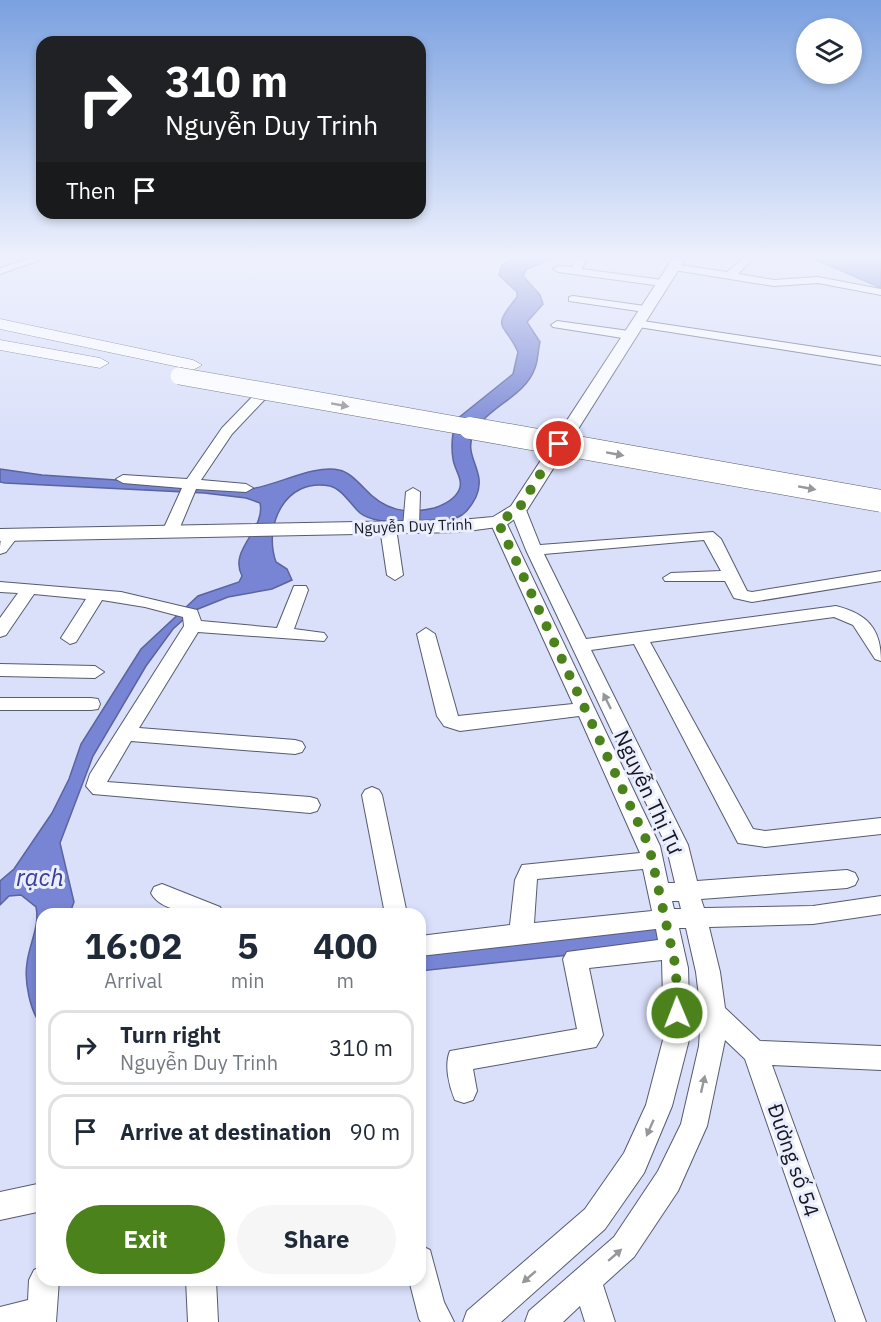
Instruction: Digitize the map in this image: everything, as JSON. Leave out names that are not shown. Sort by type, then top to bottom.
[{"type":"highway","points":[[0,324],[180,372]]},
{"type":"highway","points":[[0,332],[180,372],[881,501]]},
{"type":"highway","points":[[0,346],[180,372],[881,484]]},
{"type":"main road","name":"Nguyễn Duy Trinh","points":[[170,532],[388,528],[411,518],[498,522],[518,510],[639,320]]},
{"type":"main road","points":[[4,540],[170,532]]},
{"type":"street","points":[[557,325],[633,329],[881,361]]},
{"type":"street","points":[[170,532],[190,489],[227,431],[259,398]]},
{"type":"street","points":[[123,479],[190,489],[246,488]]},
{"type":"street","points":[[411,518],[413,492]]},
{"type":"street","name":"Nguyễn Thị Tư","points":[[518,510],[534,550],[677,845],[708,972],[714,1013],[712,1046],[694,1126],[668,1181],[624,1247],[540,1322]]},
{"type":"street","name":"Nguyễn Thị Tư","points":[[478,1322],[595,1219],[634,1163],[660,1106],[677,1036],[676,968],[649,846],[498,522]]},
{"type":"street","points":[[388,528],[395,575]]},
{"type":"street","points":[[534,550],[706,535],[713,539],[740,594],[752,597],[881,576]]},
{"type":"street","points":[[671,578],[731,576]]},
{"type":"street","points":[[0,587],[97,595],[168,606],[192,620],[318,637]]},
{"type":"street","points":[[0,631],[28,590]]},
{"type":"street","points":[[283,634],[300,590]]},
{"type":"street","points":[[70,638],[97,595]]},
{"type":"street","points":[[580,646],[836,611],[859,621],[881,655]]},
{"type":"street","points":[[192,620],[96,780],[96,786],[100,789],[310,805]]},
{"type":"street","points":[[426,634],[447,716],[451,721],[460,724],[585,709]]},
{"type":"street","points":[[639,638],[746,837],[765,839],[881,826]]},
{"type":"street","points":[[0,670],[95,672]]},
{"type":"street","points":[[0,704],[91,704]]},
{"type":"street","points":[[125,734],[295,747]]},
{"type":"street","points":[[372,795],[395,908]]},
{"type":"street","points":[[521,934],[526,880],[530,871],[652,860]]},
{"type":"street","points":[[659,893],[847,879]]},
{"type":"street","points":[[162,893],[198,908]]},
{"type":"street","points":[[426,942],[664,919],[813,915],[881,905]]},
{"type":"street","points":[[464,1091],[459,1059],[587,1039],[591,1035],[592,1031],[575,959],[672,949]]},
{"type":"street","name":"Đường số 54","points":[[714,1013],[755,1052],[851,1322]]},
{"type":"street","points":[[755,1052],[881,1058]]},
{"type":"street","points":[[0,1206],[36,1198]]},
{"type":"street","points":[[587,1280],[600,1322]]},
{"type":"street","points":[[0,1322],[41,1317],[44,1286]]},
{"type":"street","points":[[201,1286],[203,1322]]},
{"type":"street","points":[[425,1286],[430,1308],[439,1322]]},
{"type":"water","name":"rạch","points":[[529,320],[527,322],[540,342],[535,368],[530,378],[517,393],[485,418],[472,436],[472,454],[479,478],[479,487],[472,505],[462,515],[453,519],[426,523],[395,523],[369,518],[360,513],[342,494],[330,486],[314,485],[301,489],[290,497],[281,507],[276,520],[273,548],[276,562],[287,569],[292,580],[272,589],[228,597],[193,611],[173,629],[146,666],[93,756],[60,843],[74,902],[72,908],[36,908],[21,895],[9,896],[0,905],[0,881],[14,869],[52,813],[69,779],[81,744],[141,649],[198,596],[239,582],[242,576],[239,566],[240,557],[258,522],[260,503],[246,498],[204,493],[5,483],[0,482],[0,469],[42,475],[250,489],[329,469],[339,470],[353,477],[387,506],[404,511],[437,507],[455,496],[460,486],[452,449],[457,419],[513,374],[518,352],[504,330],[502,321]]},
{"type":"water","name":"rạch","points":[[36,925],[36,1016],[31,1005],[26,978],[28,956]]},
{"type":"water","points":[[657,926],[663,945],[426,970],[426,951]]},
{"type":"route","points":[[559,444],[518,510],[498,522],[649,846],[676,968],[677,1013]]}]
